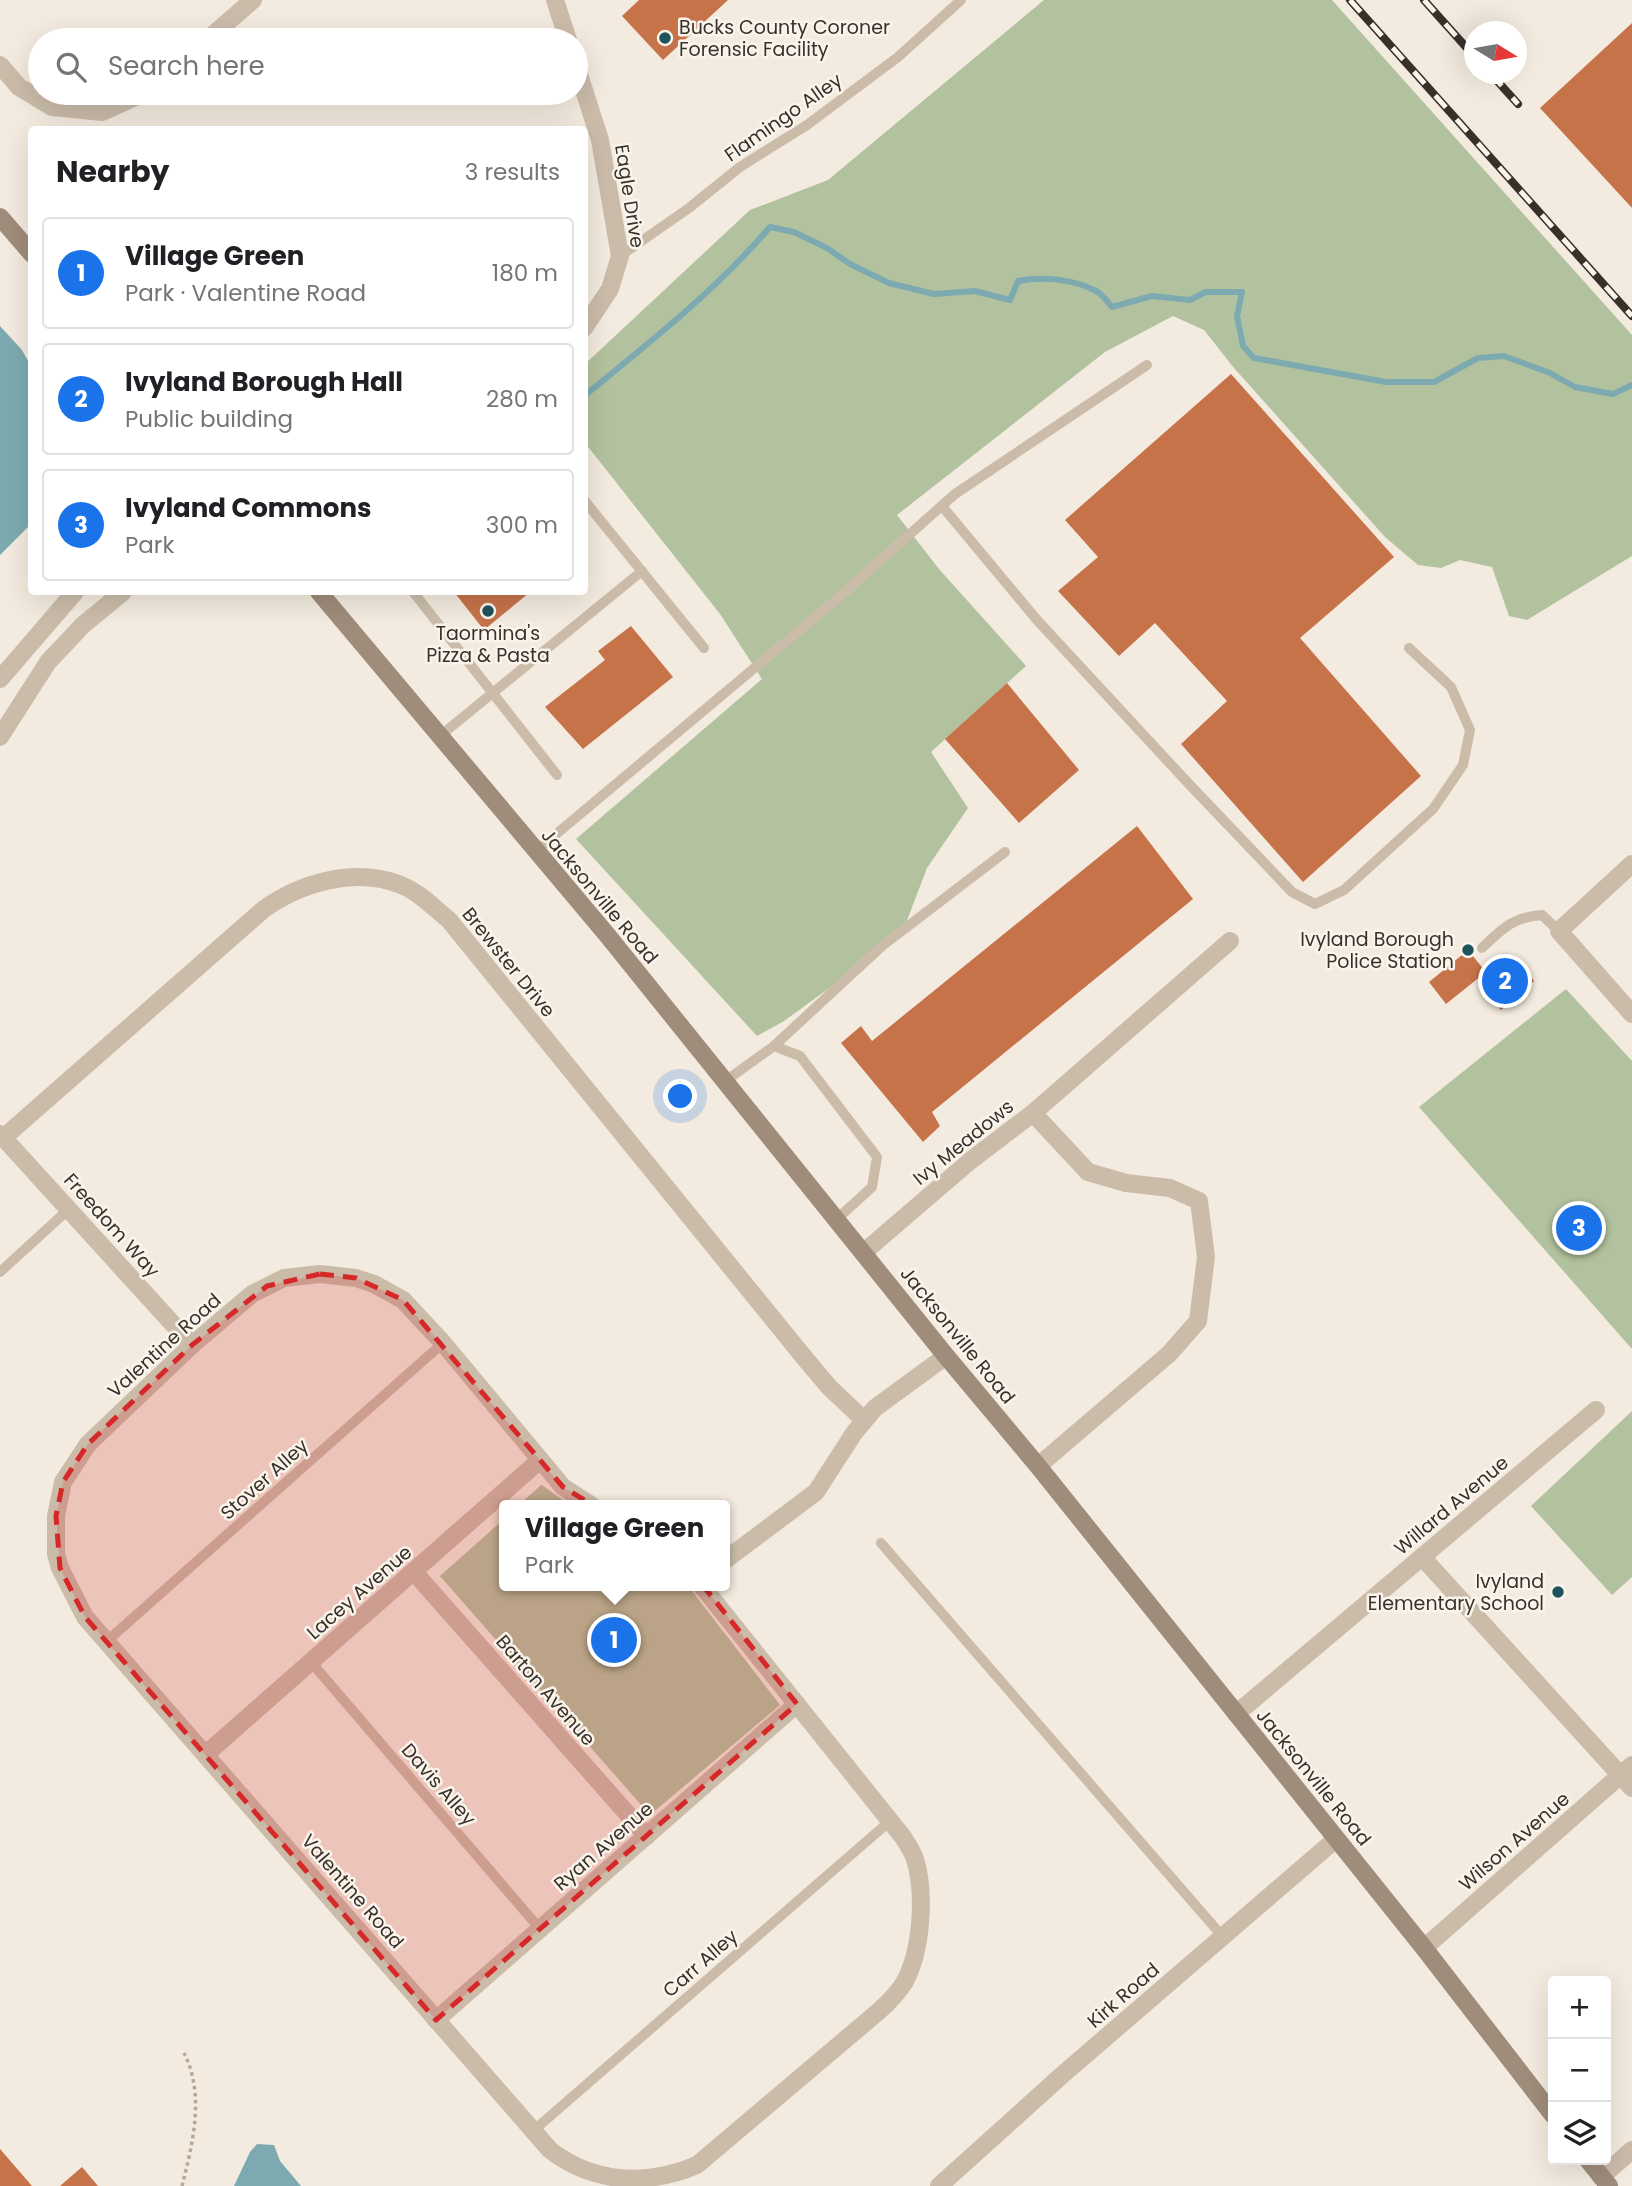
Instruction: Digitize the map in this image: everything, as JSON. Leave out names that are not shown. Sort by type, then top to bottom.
[{"type":"main road","points":[[0,217],[28,249]]},
{"type":"main road","name":"Jacksonville Road","points":[[322,595],[536,851],[946,1356],[1038,1465],[1424,1948],[1548,2109]]},
{"type":"main road","points":[[1592,2165],[1605,2181]]},
{"type":"street","points":[[220,28],[253,0]]},
{"type":"street","points":[[555,0],[564,28]]},
{"type":"street","points":[[0,65],[19,87],[28,92]]},
{"type":"street","name":"Eagle Drive","points":[[588,102],[600,140],[620,256],[610,289],[588,322]]},
{"type":"street","points":[[49,105],[102,112],[117,105]]},
{"type":"street","points":[[0,679],[72,595]]},
{"type":"street","points":[[0,737],[48,662],[83,625],[119,595]]},
{"type":"street","points":[[1632,864],[1559,932],[1632,1014]]},
{"type":"street","name":"Brewster Drive","points":[[2,1136],[279,898],[345,877],[360,876],[403,886],[449,920],[803,1356],[829,1387],[864,1420]]},
{"type":"street","points":[[1033,1112],[1230,941]]},
{"type":"street","name":"Ivy Meadows","points":[[864,1252],[970,1161],[1033,1112],[1088,1172],[1126,1183],[1170,1188],[1199,1201],[1206,1257],[1198,1321],[1168,1354],[1038,1465]]},
{"type":"street","name":"Freedom Way","points":[[2,1136],[192,1345]]},
{"type":"street","name":"Valentine Road","points":[[583,1500],[563,1487],[416,1312],[390,1292],[356,1278],[320,1274],[285,1278],[252,1294],[192,1345],[89,1444],[73,1465],[61,1490],[56,1554],[60,1568],[85,1617],[533,2131],[550,2150],[565,2161],[610,2180],[642,2183],[683,2173],[697,2165],[879,2011],[909,1973],[921,1912],[921,1895],[914,1856],[903,1837],[706,1591]]},
{"type":"street","points":[[730,1556],[816,1492],[864,1420],[946,1356]]},
{"type":"street","name":"Willard Avenue","points":[[1236,1714],[1597,1410]]},
{"type":"street","name":"Lacey Avenue","points":[[206,1754],[540,1460]]},
{"type":"street","points":[[1422,1557],[1628,1776]]},
{"type":"street","name":"Barton Avenue","points":[[414,1572],[647,1836]]},
{"type":"street","name":"Ryan Avenue","points":[[436,2020],[797,1704]]},
{"type":"street","name":"Wilson Avenue","points":[[1424,1948],[1628,1776]]},
{"type":"street","name":"Kirk Road","points":[[939,2186],[1061,2076],[1336,1839]]},
{"type":"street","points":[[1605,2181],[1632,2150]]},
{"type":"lane","name":"Flamingo Alley","points":[[620,256],[689,208],[740,167],[807,125],[898,57],[961,0]]},
{"type":"lane","points":[[536,851],[838,598],[955,494],[1147,365]]},
{"type":"lane","points":[[588,505],[704,648]]},
{"type":"lane","points":[[942,506],[1037,620],[1188,783],[1292,892],[1315,904],[1344,890],[1433,809],[1463,765],[1470,730],[1451,687],[1409,648]]},
{"type":"lane","points":[[440,736],[642,571]]},
{"type":"lane","points":[[416,595],[557,775]]},
{"type":"lane","points":[[724,1082],[774,1046],[882,946],[1005,852]]},
{"type":"lane","points":[[1482,948],[1506,926],[1523,916],[1542,915],[1559,932]]},
{"type":"lane","points":[[774,1046],[800,1056],[877,1157],[872,1187],[837,1219]]},
{"type":"lane","points":[[0,1272],[69,1209]]},
{"type":"lane","name":"Stover Alley","points":[[107,1641],[443,1343]]},
{"type":"lane","points":[[881,1543],[1223,1937]]},
{"type":"lane","name":"Davis Alley","points":[[310,1662],[540,1929]]},
{"type":"lane","name":"Carr Alley","points":[[533,2131],[890,1821]]},
{"type":"path","points":[[182,2186],[194,2128],[195,2091],[191,2067],[184,2053]]},
{"type":"highlighted area","points":[[320,1274],[356,1278],[403,1300],[563,1487],[682,1559],[797,1704],[436,2020],[85,1617],[60,1568],[56,1516],[63,1482],[88,1444],[192,1345],[267,1286]]},
{"type":"green space","points":[[1044,0],[1332,0],[1632,335],[1632,556],[1527,620],[1509,616],[1492,567],[1460,560],[1441,568],[1418,565],[1385,537],[1234,368],[1204,330],[1173,316],[1105,352],[897,515],[939,569],[1026,666],[931,752],[968,808],[927,868],[901,936],[784,1021],[757,1036],[576,839],[762,679],[720,614],[588,447],[588,361],[750,210],[828,180]]},
{"type":"green space","points":[[1566,989],[1632,1061],[1632,1349],[1419,1107]]},
{"type":"green space","points":[[1632,1411],[1632,1577],[1612,1595],[1531,1506]]},
{"type":"green space","points":[[542,1485],[563,1500],[524,1500]]},
{"type":"green space","points":[[499,1523],[499,1591],[692,1591],[780,1705],[650,1815],[440,1576]]},
{"type":"water","points":[[0,326],[28,361],[28,527],[0,555]]},
{"type":"water","points":[[257,2144],[274,2145],[280,2161],[301,2186],[234,2186],[250,2152]]},
{"type":"building","name":"Bucks County Coroner Forensic Facility","points":[[639,0],[728,0],[663,60],[622,16]]},
{"type":"building","points":[[1632,23],[1632,208],[1540,108]]},
{"type":"building","points":[[1231,374],[1394,557],[1300,638],[1421,776],[1303,882],[1181,744],[1227,701],[1155,623],[1119,656],[1058,591],[1098,557],[1065,520]]},
{"type":"building","name":"Taormina's Pizza & Pasta","points":[[456,595],[526,595],[484,630]]},
{"type":"building","points":[[631,626],[673,677],[583,749],[545,707],[605,660],[598,651]]},
{"type":"building","points":[[1007,683],[1079,770],[1019,823],[945,739]]},
{"type":"building","points":[[1137,826],[1193,899],[932,1112],[940,1126],[923,1142],[841,1043],[861,1026],[872,1041]]},
{"type":"building","points":[[1468,950],[1486,972],[1446,1004],[1429,982]]},
{"type":"building","points":[[1513,956],[1534,981],[1501,1010],[1479,984]]},
{"type":"building","points":[[0,2149],[32,2186],[0,2186]]},
{"type":"building","points":[[82,2167],[98,2186],[60,2186]]},
{"type":"waterway","points":[[588,393],[704,295],[770,227],[794,232],[889,283],[934,294],[975,291],[1010,300],[1018,281],[1038,279],[1068,281],[1087,287],[1100,294],[1112,307],[1152,296],[1190,300],[1206,292],[1242,292],[1237,316],[1243,346],[1254,358],[1386,382],[1434,382],[1478,358],[1504,356],[1550,373],[1575,387],[1613,394],[1632,385]]},
{"type":"railway","points":[[1350,0],[1632,316]]},
{"type":"railway","points":[[1424,0],[1464,45]]},
{"type":"railway","points":[[1500,84],[1518,104]]},
{"type":"place","name":"Bucks County Coroner Forensic Facility","points":[[665,38]]},
{"type":"place","name":"Taormina's Pizza & Pasta","points":[[488,611]]},
{"type":"place","name":"Ivyland Borough Police Station","points":[[1468,950]]},
{"type":"place","name":"Ivyland Borough Hall","points":[[1505,981]]},
{"type":"place","name":"Ivyland Commons","points":[[1579,1228]]},
{"type":"place","name":"Ivyland Elementary School","points":[[1558,1592]]},
{"type":"place","name":"Village Green","points":[[614,1640]]}]
